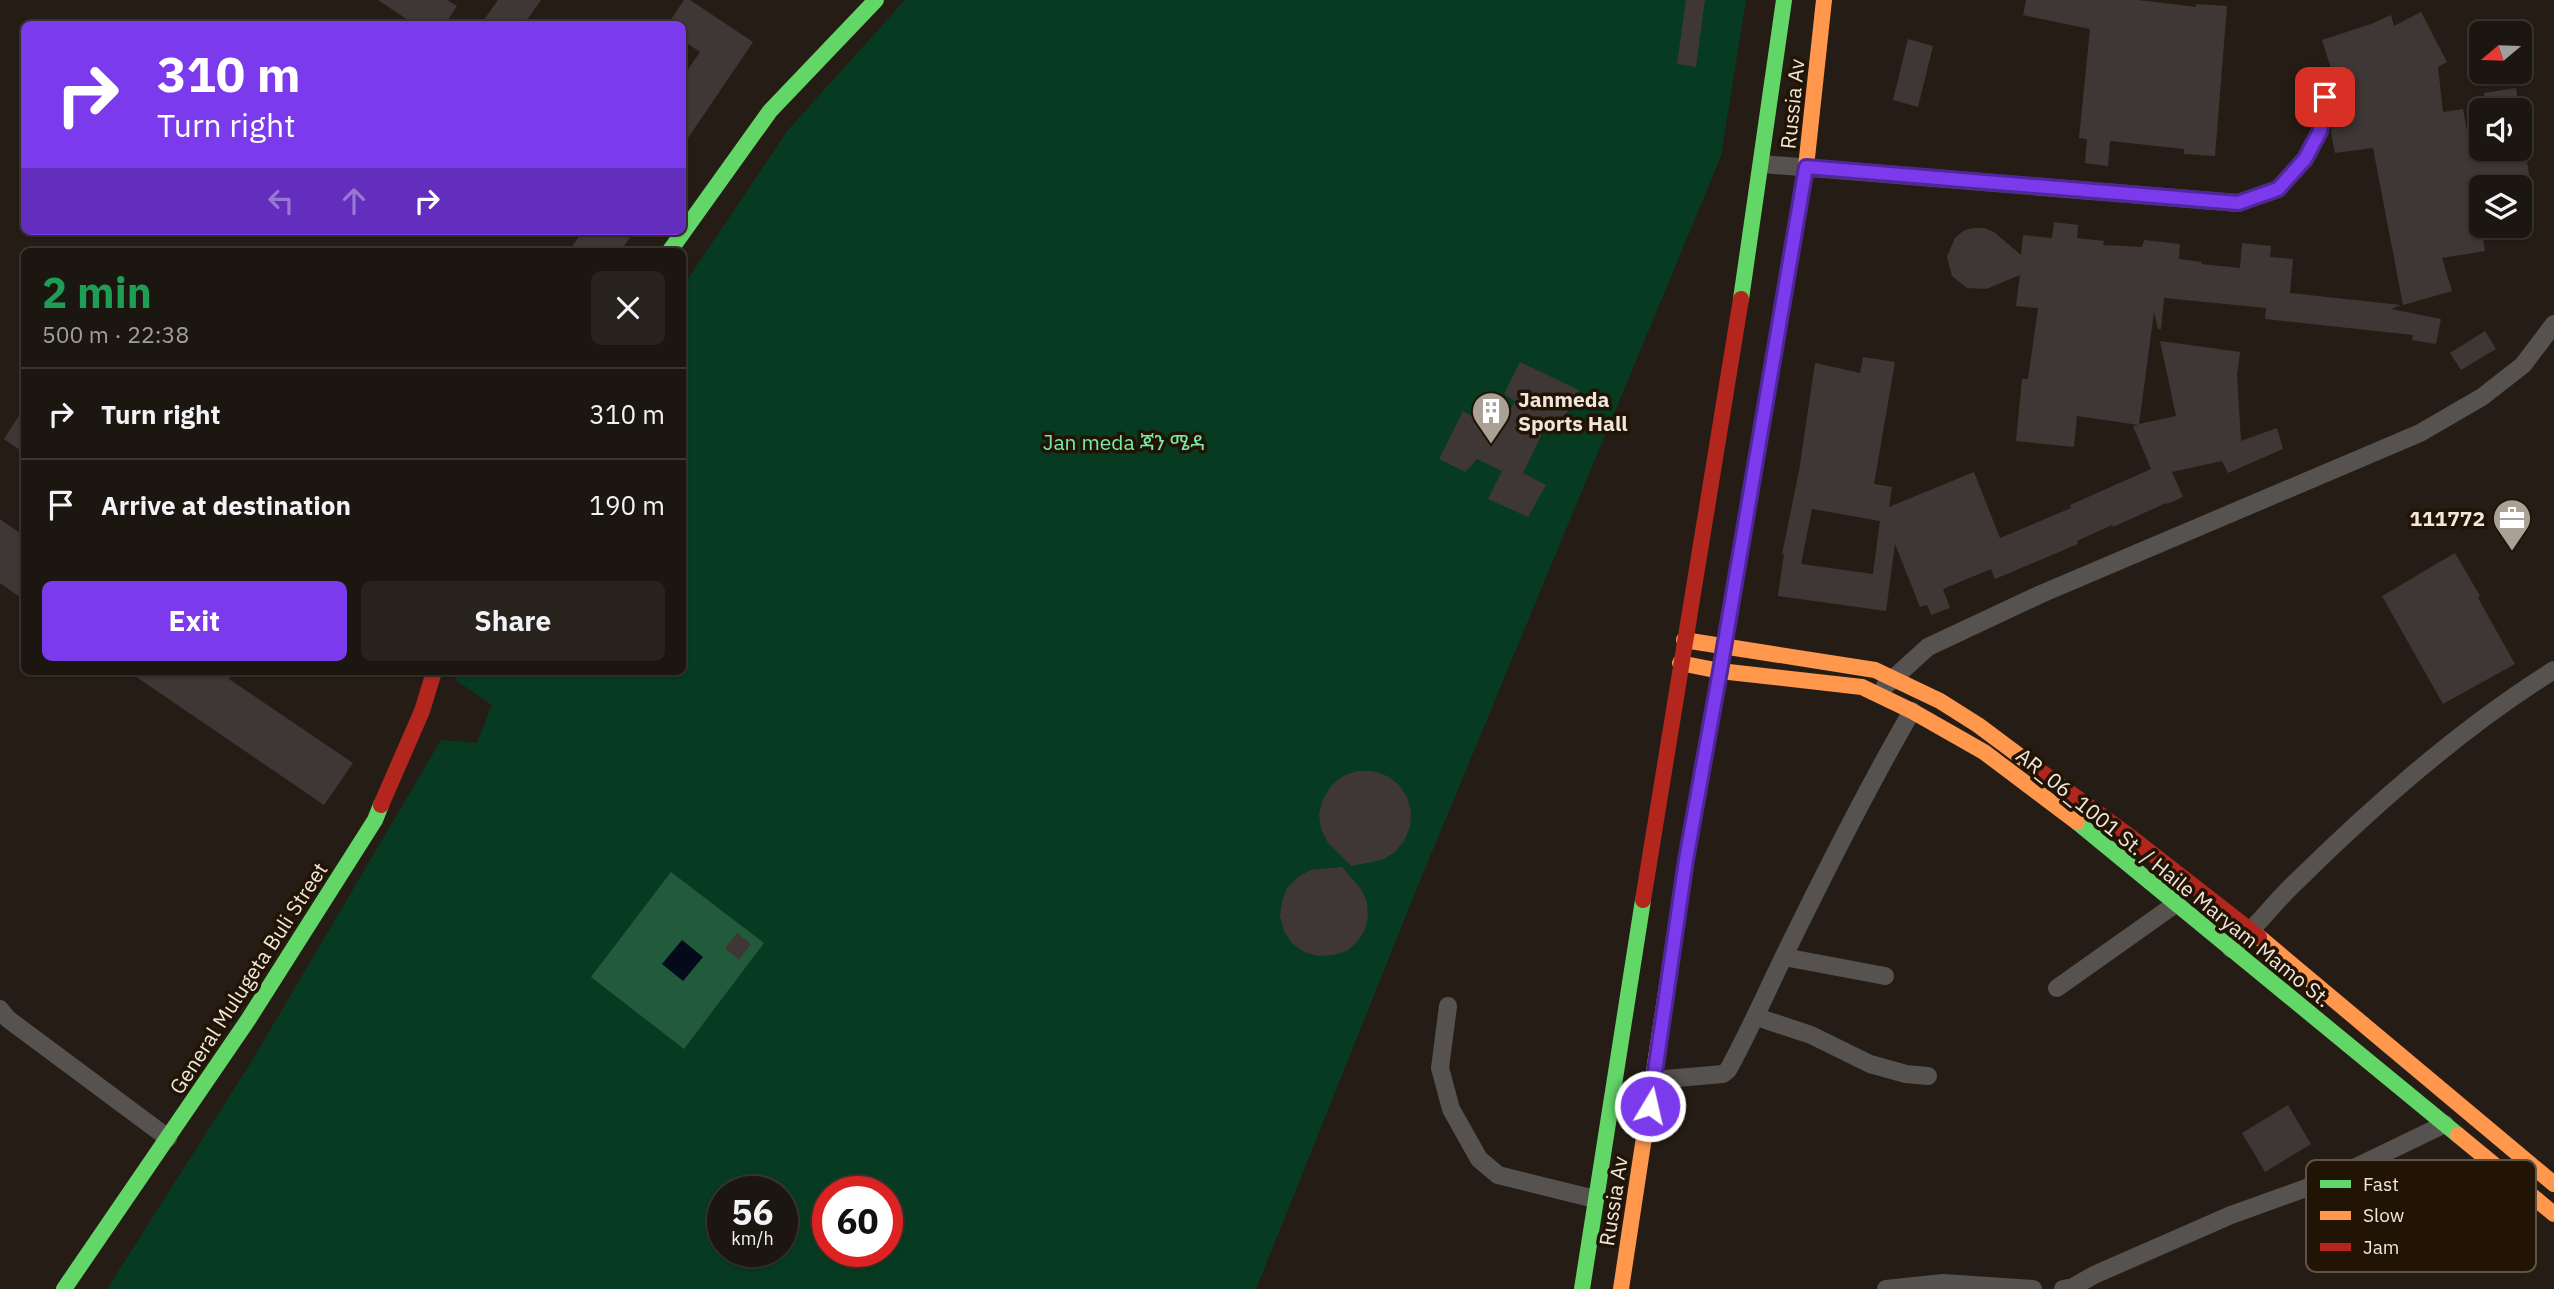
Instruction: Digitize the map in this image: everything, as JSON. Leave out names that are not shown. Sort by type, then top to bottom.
[{"type":"main road","points":[[686,228],[770,111],[876,0]]},
{"type":"main road","name":"Russia Av","points":[[1582,1289],[1680,663],[1731,368],[1784,0]]},
{"type":"main road","name":"Russia Av","points":[[1621,1289],[1686,860],[1806,167],[1824,0]]},
{"type":"main road","points":[[1684,640],[1875,670],[1940,701],[1978,724],[2252,931],[2525,1160]]},
{"type":"main road","name":"AR_06_1001 St. / Haile Maryam Mamo St.","points":[[1680,663],[1720,671],[1862,687],[1912,711],[1984,752],[2038,791],[2177,903],[2489,1160]]},
{"type":"main road","name":"General Mulugeta Buli Street","points":[[64,1289],[248,1020],[375,820],[422,711],[433,675]]},
{"type":"main road","points":[[2121,858],[2132,838]]},
{"type":"main road","points":[[2536,1169],[2554,1184]]},
{"type":"main road","name":"AR_06_1001 St. / Haile Maryam Mamo St.","points":[[2536,1199],[2554,1214]]},
{"type":"street","points":[[1762,164],[2238,203],[2278,189],[2305,159],[2320,131],[2325,97]]},
{"type":"street","points":[[1878,694],[1892,677],[1928,647],[2017,605],[2420,433],[2482,397],[2524,365],[2554,324]]},
{"type":"street","points":[[2231,949],[2252,931],[2296,881],[2420,768],[2554,670]]},
{"type":"street","points":[[1654,1080],[1723,1074],[1757,1017],[1783,957],[1875,773],[1912,711]]},
{"type":"street","points":[[2057,988],[2177,903]]},
{"type":"street","points":[[1783,957],[1885,976]]},
{"type":"street","points":[[1448,1006],[1440,1068],[1451,1109],[1479,1159],[1498,1175],[1595,1199]]},
{"type":"street","points":[[0,1009],[8,1019],[168,1138]]},
{"type":"street","points":[[1757,1017],[1811,1035],[1870,1063],[1906,1074],[1928,1076]]},
{"type":"street","points":[[2370,1160],[2445,1124]]},
{"type":"street","points":[[2063,1289],[2073,1287],[2094,1275],[2231,1215],[2306,1188]]},
{"type":"street","points":[[1886,1289],[1943,1283],[2033,1289]]},
{"type":"green space","name":"Jan meda ጃን ሜዳ","points":[[905,0],[1746,0],[1721,156],[1417,888],[1256,1289],[107,1289],[250,1064],[441,740],[477,743],[492,705],[455,680],[458,675],[686,675],[686,282],[788,130]]},
{"type":"green space","points":[[671,872],[764,943],[684,1049],[591,977]]},
{"type":"water","points":[[682,940],[703,957],[683,981],[662,964]]},
{"type":"building","points":[[378,0],[447,0],[457,6],[447,21],[410,21]]},
{"type":"building","points":[[498,0],[541,0],[526,21],[483,21]]},
{"type":"building","points":[[684,0],[690,0],[753,42],[686,141],[686,72],[700,52],[686,43],[686,21],[670,21]]},
{"type":"building","points":[[1686,0],[1705,0],[1696,67],[1677,64]]},
{"type":"building","points":[[2026,0],[2138,0],[2196,7],[2196,4],[2227,6],[2215,156],[2184,154],[2184,149],[2110,141],[2108,166],[2085,163],[2087,139],[2079,138],[2090,29],[2023,15]]},
{"type":"building","points":[[2421,12],[2447,62],[2438,67],[2443,112],[2463,109],[2469,161],[2527,161],[2529,175],[2469,175],[2469,238],[2483,238],[2485,251],[2442,258],[2452,291],[2403,305],[2373,148],[2335,153],[2331,133],[2333,118],[2353,115],[2340,76],[2334,78],[2322,40],[2391,15],[2394,26]]},
{"type":"building","points":[[1908,39],[1933,46],[1918,107],[1893,100]]},
{"type":"building","points":[[2516,88],[2517,98],[2485,98],[2484,93]]},
{"type":"building","points":[[2054,222],[2078,225],[2077,238],[2104,241],[2103,245],[2142,247],[2144,240],[2180,244],[2179,259],[2240,268],[2242,243],[2271,246],[2270,257],[2293,259],[2290,293],[2401,305],[2391,309],[2441,319],[2436,344],[2412,340],[2413,335],[2265,319],[2266,308],[2164,298],[2161,329],[2158,329],[2154,312],[2139,424],[2176,416],[2160,341],[2240,352],[2237,376],[2241,441],[2277,428],[2283,449],[2228,473],[2222,461],[2172,472],[2183,497],[2113,527],[2112,525],[2077,541],[2078,544],[1995,579],[1991,569],[1943,589],[1950,608],[1931,615],[1927,605],[1920,607],[1895,544],[1886,611],[1778,596],[1782,554],[1799,471],[1815,363],[1860,373],[1863,357],[1895,362],[1874,484],[1892,487],[1889,507],[1974,472],[2000,538],[2071,508],[2070,505],[2151,469],[2133,426],[2139,425],[2077,416],[2074,447],[2016,441],[2022,379],[2028,379],[2038,308],[2016,306],[2020,275],[1986,289],[1967,288],[1952,276],[1947,257],[1955,238],[1963,231],[1973,228],[1994,232],[2021,255],[2023,235],[2052,238]],"holes":[[[1812,509],[1880,521],[1873,574],[1801,564]]]},
{"type":"building","points":[[580,235],[631,235],[623,248],[571,248]]},
{"type":"building","points":[[2485,331],[2496,349],[2461,370],[2450,353]]},
{"type":"building","name":"Janmeda Sports Hall","points":[[1520,362],[1579,390],[1562,421],[1551,415],[1523,473],[1546,485],[1528,517],[1488,499],[1502,471],[1477,459],[1465,472],[1439,459],[1463,411],[1499,431],[1515,401],[1504,394]]},
{"type":"building","points":[[21,413],[21,451],[4,439]]},
{"type":"building","points":[[0,519],[21,534],[21,598],[0,583]]},
{"type":"building","points":[[2455,553],[2515,664],[2443,704],[2382,596]]},
{"type":"building","points":[[133,675],[231,675],[229,679],[353,763],[324,805]]},
{"type":"building","points":[[1357,771],[1373,771],[1387,776],[1399,785],[1407,797],[1411,812],[1410,827],[1395,852],[1382,860],[1351,866],[1328,843],[1321,829],[1319,814],[1323,799],[1331,786],[1343,776]]},
{"type":"building","points":[[1342,867],[1361,889],[1367,902],[1365,930],[1347,951],[1318,956],[1304,952],[1292,943],[1284,931],[1280,916],[1287,888],[1298,877],[1311,870]]},
{"type":"building","points":[[737,933],[751,944],[739,960],[725,948]]},
{"type":"building","points":[[2288,1105],[2311,1144],[2265,1172],[2242,1133]]},
{"type":"traffic: fast","points":[[686,228],[770,111],[876,0]]},
{"type":"traffic: fast","points":[[1741,299],[1784,0]]},
{"type":"traffic: fast","points":[[672,248],[681,235]]},
{"type":"traffic: fast","points":[[64,1289],[248,1020],[375,820],[381,805]]},
{"type":"traffic: fast","points":[[2077,822],[2458,1135]]},
{"type":"traffic: fast","points":[[1582,1289],[1643,900]]},
{"type":"traffic: slow","points":[[1776,344],[1806,167],[1824,0]]},
{"type":"traffic: slow","points":[[1684,640],[1875,670],[1940,701],[2033,766]]},
{"type":"traffic: slow","points":[[1680,663],[1720,671],[1862,687],[1912,711],[1984,752],[2077,822]]},
{"type":"traffic: slow","points":[[1621,1289],[1686,860],[1717,688]]},
{"type":"traffic: slow","points":[[2259,937],[2525,1160]]},
{"type":"traffic: slow","points":[[2458,1135],[2488,1160]]},
{"type":"traffic: slow","points":[[2536,1169],[2554,1184]]},
{"type":"traffic: slow","points":[[2536,1199],[2554,1214]]},
{"type":"traffic: jam","points":[[1643,900],[1741,299]]},
{"type":"traffic: jam","points":[[1717,688],[1776,344]]},
{"type":"traffic: jam","points":[[381,805],[422,711],[433,675]]},
{"type":"traffic: jam","points":[[2033,766],[2132,838],[2259,937]]},
{"type":"place","name":"Janmeda Sports Hall","points":[[1491,445]]},
{"type":"place","name":"111772","points":[[2512,552]]},
{"type":"route","points":[[1650,1106],[1686,860],[1806,167],[2238,203],[2278,189],[2305,159],[2320,131],[2325,97]]}]
